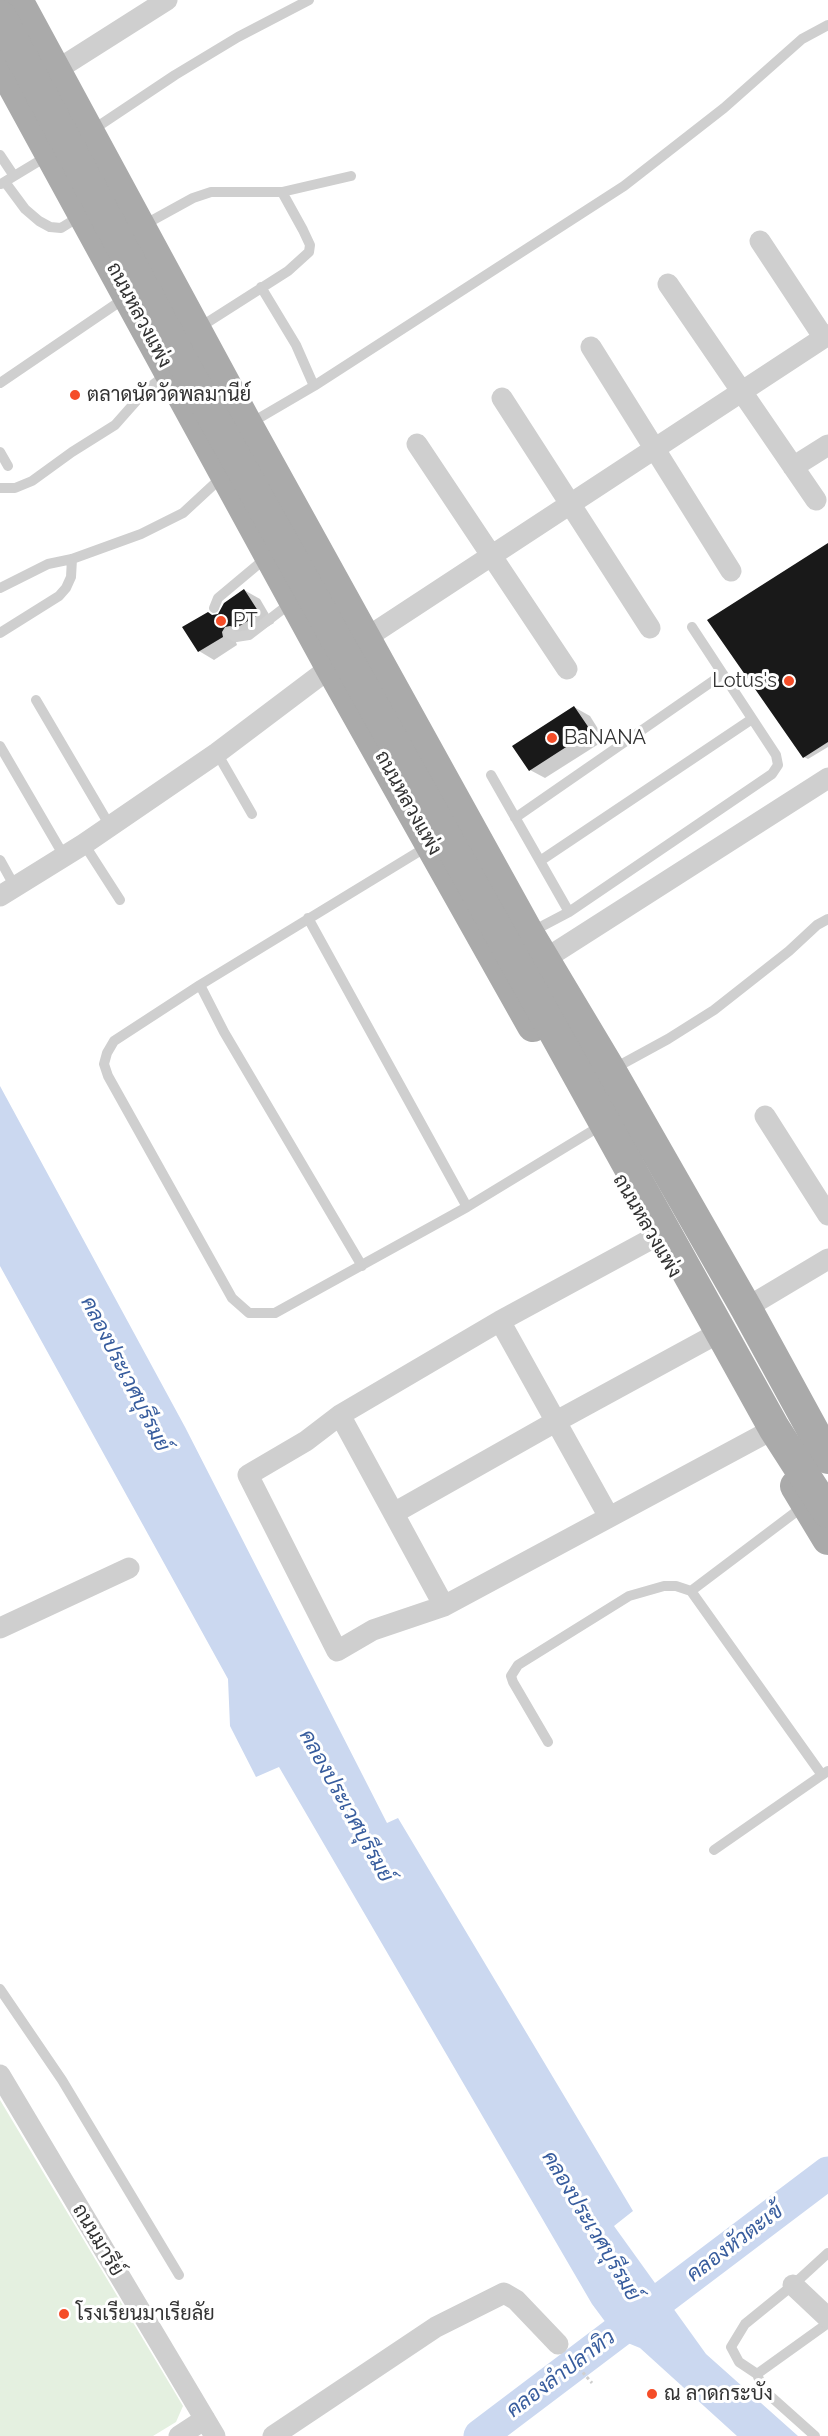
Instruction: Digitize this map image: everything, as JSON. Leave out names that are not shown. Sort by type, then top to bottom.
[{"type":"main road","points":[[10,17],[55,71],[87,134],[528,933],[610,1070],[746,1308],[828,1458]]},
{"type":"main road","points":[[10,17],[181,359],[817,1508]]},
{"type":"main road","name":"ถนนหลวงแพ่ง","points":[[0,61],[169,372],[239,470],[270,555],[294,600],[653,1238],[766,1433],[817,1508],[828,1539]]},
{"type":"main road","points":[[146,238],[182,334],[199,369],[239,470],[407,744],[620,1108],[828,1480]]},
{"type":"street","points":[[55,71],[167,0]]},
{"type":"street","points":[[366,638],[826,336],[760,241]]},
{"type":"street","points":[[668,284],[816,500]]},
{"type":"street","points":[[591,347],[731,571]]},
{"type":"street","points":[[502,398],[650,628]]},
{"type":"street","points":[[417,444],[567,669]]},
{"type":"street","points":[[793,467],[828,445]]},
{"type":"street","points":[[8,892],[84,844],[218,753],[332,667]]},
{"type":"street","points":[[545,959],[828,778]]},
{"type":"street","points":[[765,1116],[828,1215]]},
{"type":"street","points":[[653,1238],[500,1321],[340,1415],[306,1441],[248,1474],[338,1651],[373,1630],[444,1606],[766,1433]]},
{"type":"street","points":[[746,1308],[828,1259]]},
{"type":"street","points":[[500,1321],[609,1518]]},
{"type":"street","points":[[394,1513],[711,1336]]},
{"type":"street","points":[[340,1415],[444,1606]]},
{"type":"street","points":[[0,1628],[129,1568]]},
{"type":"street","name":"ถนนมารีย์","points":[[0,2075],[210,2428]]},
{"type":"street","points":[[793,2285],[826,2314]]},
{"type":"street","points":[[273,2436],[436,2327],[504,2293],[516,2300],[558,2344]]},
{"type":"street","points":[[179,2436],[210,2428]]},
{"type":"lane","points":[[87,134],[229,42],[309,0]]},
{"type":"lane","points":[[248,425],[314,386],[624,186],[724,108],[802,39],[828,25]]},
{"type":"lane","points":[[6,181],[52,153]]},
{"type":"lane","points":[[0,155],[6,181],[25,209],[39,221],[50,227],[61,228],[85,214]]},
{"type":"lane","points":[[146,238],[193,198],[211,192],[282,192],[351,176]]},
{"type":"lane","points":[[196,330],[288,271],[309,252],[310,245],[282,192]]},
{"type":"lane","points":[[261,287],[296,345],[314,386]]},
{"type":"lane","points":[[0,384],[128,296]]},
{"type":"lane","points":[[0,488],[15,488],[32,482],[72,452],[115,425],[146,390],[169,372]]},
{"type":"lane","points":[[0,452],[8,466]]},
{"type":"lane","points":[[0,588],[48,564],[72,559],[141,534],[183,513],[239,470]]},
{"type":"lane","points":[[214,608],[218,598],[270,555]]},
{"type":"lane","points":[[0,633],[59,596],[71,577],[72,559]]},
{"type":"lane","points":[[229,633],[236,637],[249,635],[294,600]]},
{"type":"lane","points":[[528,933],[569,912],[772,774],[778,765],[776,755],[692,627]]},
{"type":"lane","points":[[515,818],[723,674]]},
{"type":"lane","points":[[36,700],[110,826]]},
{"type":"lane","points":[[540,861],[752,719]]},
{"type":"lane","points":[[0,746],[64,856]]},
{"type":"lane","points":[[218,753],[252,814]]},
{"type":"lane","points":[[490,775],[569,912]]},
{"type":"lane","points":[[84,844],[120,900]]},
{"type":"lane","points":[[431,844],[200,985],[114,1041],[107,1053],[104,1064],[108,1076],[232,1298],[249,1313],[275,1313],[467,1207],[592,1131]]},
{"type":"lane","points":[[0,860],[8,892]]},
{"type":"lane","points":[[308,918],[467,1207]]},
{"type":"lane","points":[[610,1070],[668,1039],[714,1010],[789,951],[817,925],[828,919]]},
{"type":"lane","points":[[200,985],[224,1032],[362,1266]]},
{"type":"lane","points":[[691,1592],[817,1508]]},
{"type":"lane","points":[[548,1742],[513,1682],[511,1676],[518,1665],[629,1596],[664,1586],[676,1586],[691,1592],[825,1773],[714,1850]]},
{"type":"lane","points":[[0,1989],[62,2080],[179,2276]]},
{"type":"lane","points":[[815,2436],[768,2394],[762,2387],[757,2374],[739,2362],[731,2347],[745,2324],[828,2253]]},
{"type":"lane","points":[[757,2374],[826,2314]]},
{"type":"path","points":[[558,2344],[592,2383]]},
{"type":"green space","name":"โรงเรียนมาเรียลัย","points":[[0,2100],[183,2406],[176,2422],[153,2436],[0,2436]]},
{"type":"water","name":"คลองประเวศบุรีรมย์","points":[[0,1086],[185,1427],[387,1823],[398,1818],[633,2211],[614,2226],[706,2354],[798,2436],[737,2436],[640,2348],[618,2339],[592,2304],[279,1767],[256,1777],[230,1726],[228,1679],[0,1266]]},
{"type":"building","name":"Lotus's","points":[[828,543],[828,742],[803,758],[707,620]]},
{"type":"building","name":"PT","points":[[244,589],[260,614],[236,628],[225,627],[222,632],[223,637],[198,652],[182,627],[208,612],[212,615],[218,614],[224,603]]},
{"type":"building","name":"BaNANA","points":[[574,706],[591,731],[529,771],[512,746]]},
{"type":"waterway","name":"คลองหัวตะเข้","points":[[480,2436],[828,2173]]},
{"type":"place","name":"ตลาดนัดวัดพลมานีย์","points":[[75,395]]},
{"type":"place","name":"PT","points":[[221,621]]},
{"type":"place","name":"Lotus's","points":[[789,681]]},
{"type":"place","name":"BaNANA","points":[[552,738]]},
{"type":"place","name":"โรงเรียนมาเรียลัย","points":[[64,2314]]},
{"type":"place","name":"ณ ลาดกระบัง","points":[[652,2394]]},
{"type":"water label","name":"คลองลำปลาทิว","points":[[561,2374]]}]
